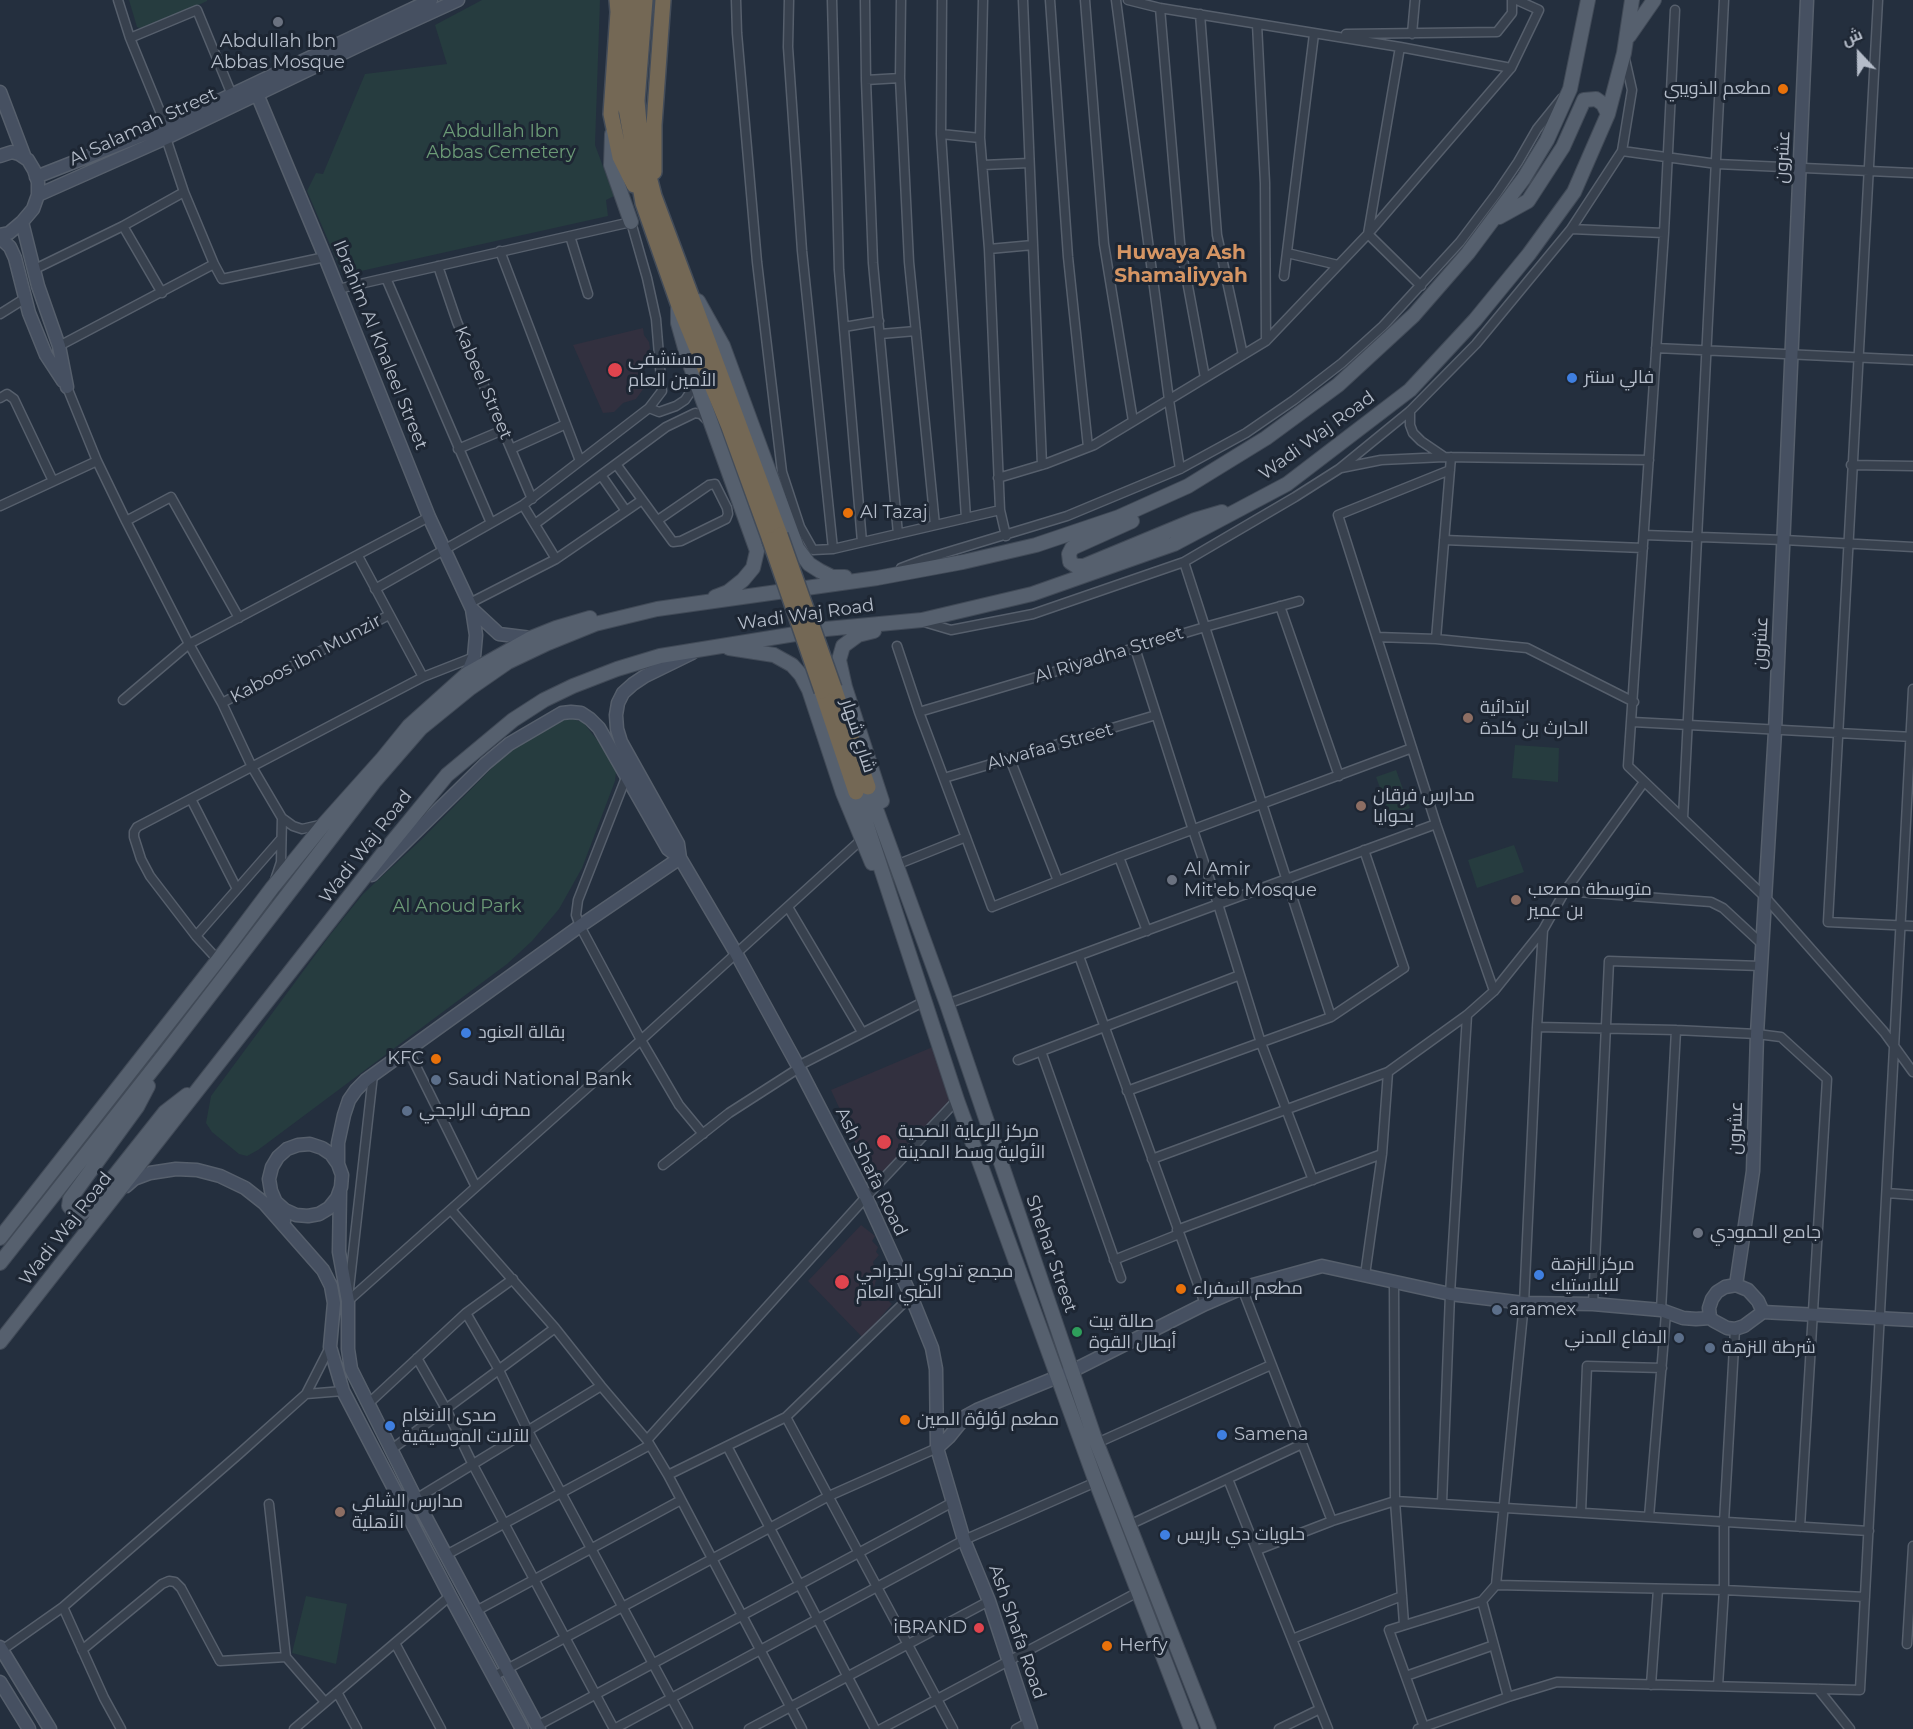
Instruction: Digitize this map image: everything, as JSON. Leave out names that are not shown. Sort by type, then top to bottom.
[{"type":"highway","points":[[617,0],[611,114],[620,157],[648,200],[687,280],[862,790]]},
{"type":"highway","points":[[632,0],[626,108],[648,200],[678,303],[775,537]]},
{"type":"highway","points":[[645,0],[638,101],[648,200]]},
{"type":"highway","points":[[648,200],[663,0]]},
{"type":"main road","points":[[1577,0],[1584,18]]},
{"type":"main road","name":"Wadi Waj Road","points":[[0,1263],[374,782],[421,728],[469,688],[508,662],[595,624],[657,609],[877,578],[963,562],[1036,545],[1119,517],[1188,486],[1224,464],[1266,438],[1338,385],[1414,315],[1468,254],[1530,169],[1547,140],[1570,89],[1588,0]]},
{"type":"main road","name":"Wadi Waj Road","points":[[0,1342],[447,775],[513,720],[544,700],[573,686],[660,656],[826,629],[911,621],[1032,594],[1174,544],[1287,484],[1410,390],[1475,320],[1529,254],[1574,192],[1608,114],[1625,47],[1632,0]]},
{"type":"main road","points":[[1625,47],[1640,17],[1654,0]]},
{"type":"main road","points":[[1493,220],[1528,201],[1563,147],[1584,100],[1596,99],[1603,104],[1608,114]]},
{"type":"main road","points":[[611,114],[611,165],[631,222]]},
{"type":"main road","points":[[687,280],[723,346],[796,548],[809,564],[832,577],[877,578]]},
{"type":"main road","points":[[678,303],[678,323],[688,359],[757,551],[753,568],[743,580],[728,592],[696,604]]},
{"type":"main road","points":[[1224,464],[1195,493],[1072,548],[1069,554],[1070,562],[1076,566],[1084,566],[1195,520],[1254,501]]},
{"type":"main road","points":[[0,1238],[272,888],[409,726],[467,674],[531,638],[597,616],[657,609]]},
{"type":"main road","points":[[896,866],[900,854],[845,687],[839,660],[843,646],[858,635],[911,621]]},
{"type":"main road","points":[[715,646],[774,655],[792,665],[801,675],[809,690],[861,840],[898,919]]},
{"type":"main road","name":"Shehar Street","points":[[862,790],[896,866],[947,1004],[1097,1443],[1209,1729]]},
{"type":"main road","name":"Shehar Street","points":[[862,790],[898,919],[957,1100],[1096,1482],[1191,1729]]},
{"type":"main road","points":[[164,1055],[137,1107],[70,1198],[69,1206],[74,1212],[81,1213],[88,1209],[165,1112],[205,1081]]},
{"type":"street","points":[[118,0],[166,132],[184,192],[222,279],[325,257]]},
{"type":"street","name":"Al Salamah Street","points":[[38,195],[166,132],[232,95],[431,0]]},
{"type":"street","name":"Al Salamah Street","points":[[36,177],[166,132],[257,94],[458,0]]},
{"type":"street","points":[[736,0],[736,33],[757,262],[782,472],[800,527],[813,550],[833,549],[1000,510]]},
{"type":"street","points":[[789,0],[788,47],[802,251],[833,549]]},
{"type":"street","points":[[832,0],[839,270],[862,543]]},
{"type":"street","points":[[865,0],[873,263],[897,534]]},
{"type":"street","points":[[901,0],[900,78],[909,262],[935,525]]},
{"type":"street","points":[[942,0],[941,134],[966,518]]},
{"type":"street","points":[[983,0],[980,138],[988,249],[1000,510],[1006,536]]},
{"type":"street","points":[[1023,0],[1042,465]]},
{"type":"street","points":[[1050,0],[1068,257],[1088,447]]},
{"type":"street","points":[[1085,0],[1104,243],[1133,421]]},
{"type":"street","points":[[1116,0],[1180,469]]},
{"type":"street","points":[[1128,0],[1160,8],[1400,47],[1511,68]]},
{"type":"street","points":[[1412,33],[1415,0]]},
{"type":"street","points":[[998,478],[1042,465],[1088,447],[1266,341],[1368,234],[1511,68],[1539,10],[1515,0],[1512,13],[1497,32],[1317,34]]},
{"type":"street","points":[[1683,818],[1724,0]]},
{"type":"street","name":"عشرون","points":[[1736,1286],[1753,1171],[1757,1034],[1775,731],[1808,0]]},
{"type":"street","points":[[1878,0],[1827,922],[1913,926]]},
{"type":"street","points":[[1160,8],[1180,243],[1205,378]]},
{"type":"street","points":[[130,38],[197,10],[232,95]]},
{"type":"street","points":[[1675,10],[1664,233],[1628,766],[1766,897],[1884,1032],[1913,1072]]},
{"type":"street","points":[[1200,14],[1217,235],[1243,355]]},
{"type":"street","points":[[1257,24],[1265,183],[1266,341]]},
{"type":"street","points":[[1284,276],[1317,34]]},
{"type":"street","points":[[1368,234],[1400,47]]},
{"type":"street","points":[[911,621],[951,630],[1033,614],[1184,562],[1339,469],[1410,411],[1476,344],[1571,229],[1622,151],[1632,90],[1625,47]]},
{"type":"street","points":[[866,80],[900,78]]},
{"type":"street","points":[[877,578],[925,559],[1067,516],[1180,469],[1246,433],[1302,394],[1342,363],[1383,326],[1460,242],[1497,193],[1537,129],[1570,89]]},
{"type":"street","points":[[0,92],[25,158],[34,170],[38,195],[33,209],[22,222],[0,237],[10,247],[15,258],[24,299],[46,355],[67,387]]},
{"type":"street","name":"Ibrahim Al Khaleel Street","points":[[257,94],[429,518],[471,606]]},
{"type":"street","points":[[941,134],[980,138]]},
{"type":"street","points":[[1622,151],[1717,164],[1913,173]]},
{"type":"street","points":[[0,156],[12,152],[25,158]]},
{"type":"street","points":[[983,165],[1029,163]]},
{"type":"street","points":[[35,269],[123,226],[184,192]]},
{"type":"street","points":[[22,222],[38,286],[59,346],[67,387],[97,461],[126,521],[222,704],[252,767],[282,818],[302,829],[324,824]]},
{"type":"street","points":[[338,289],[631,222],[647,278],[657,331],[662,391],[649,408],[523,505],[375,589]]},
{"type":"street","points":[[123,226],[162,293]]},
{"type":"street","points":[[1571,229],[1664,233]]},
{"type":"street","points":[[1368,234],[1421,286]]},
{"type":"street","points":[[570,236],[588,294]]},
{"type":"street","points":[[988,249],[1033,245]]},
{"type":"street","points":[[500,251],[580,461]]},
{"type":"street","points":[[1287,253],[1338,265]]},
{"type":"street","points":[[59,346],[214,264]]},
{"type":"street","name":"Kabeel Street","points":[[438,266],[457,322],[532,499]]},
{"type":"street","points":[[386,278],[491,523]]},
{"type":"street","points":[[0,314],[24,299]]},
{"type":"street","points":[[844,327],[879,321]]},
{"type":"street","points":[[880,334],[916,331]]},
{"type":"street","points":[[1656,348],[1913,360]]},
{"type":"street","points":[[649,408],[659,412],[676,406],[692,392],[688,359]]},
{"type":"street","points":[[0,398],[7,394],[14,399],[53,481]]},
{"type":"street","points":[[1410,411],[1410,425],[1413,433],[1420,441],[1447,457],[1450,470],[1436,639]]},
{"type":"street","points":[[659,412],[666,427]]},
{"type":"street","points":[[535,524],[666,427],[695,413],[701,414],[710,423]]},
{"type":"street","points":[[511,449],[566,424]]},
{"type":"street","points":[[458,449],[503,430]]},
{"type":"street","points":[[1339,469],[1381,460],[1447,457],[1649,460]]},
{"type":"street","points":[[0,506],[97,461]]},
{"type":"street","points":[[616,464],[673,542],[681,541],[726,519],[728,514],[715,484],[709,485],[658,520]]},
{"type":"street","points":[[1851,465],[1913,466]]},
{"type":"street","points":[[1450,470],[1338,514],[1436,824],[1494,991]]},
{"type":"street","points":[[601,475],[626,511]]},
{"type":"street","points":[[126,521],[171,497],[239,618]]},
{"type":"street","points":[[471,606],[556,559],[642,500]]},
{"type":"street","points":[[523,505],[556,559]]},
{"type":"street","points":[[123,700],[189,644],[429,518]]},
{"type":"street","points":[[1644,535],[1913,548]]},
{"type":"street","points":[[1444,540],[1643,548]]},
{"type":"street","points":[[358,555],[423,677]]},
{"type":"street","points":[[1184,562],[1331,1017]]},
{"type":"street","name":"Al Riyadha Street","points":[[919,712],[1299,601]]},
{"type":"street","points":[[471,606],[499,633],[531,638]]},
{"type":"street","points":[[467,674],[474,657],[476,635],[471,606]]},
{"type":"street","points":[[1280,606],[1339,776]]},
{"type":"street","name":"Kaboos ibn Munzir","points":[[222,704],[389,615]]},
{"type":"street","points":[[1377,638],[1436,639],[1527,648],[1634,702]]},
{"type":"street","points":[[897,646],[919,712],[992,907],[1412,748]]},
{"type":"street","points":[[1135,648],[1261,1043],[1313,1180]]},
{"type":"street","points":[[680,858],[678,843],[621,742],[616,715],[623,693],[633,684],[697,651]]},
{"type":"street","points":[[218,960],[196,936],[150,876],[141,859],[134,837],[137,827],[423,677],[474,657]]},
{"type":"street","points":[[1543,930],[1524,1303],[1496,1585],[1482,1601],[1389,1630],[1406,1676],[1421,1728],[1557,1682],[1860,1690],[1913,689]]},
{"type":"street","points":[[350,896],[485,764],[509,744],[562,713],[581,713],[590,718],[599,728],[668,849],[680,858]]},
{"type":"street","name":"Alwafaa Street","points":[[944,778],[1156,716]]},
{"type":"street","points":[[1632,722],[1912,737]]},
{"type":"street","points":[[1010,759],[1058,881]]},
{"type":"street","points":[[627,775],[578,900],[576,915],[641,1040],[679,1104],[703,1134]]},
{"type":"street","points":[[1152,1159],[1388,1072],[1467,1015],[1494,991],[1543,930],[1565,891],[1644,782]]},
{"type":"street","points":[[191,800],[237,889]]},
{"type":"street","points":[[272,888],[280,862],[282,818]]},
{"type":"street","points":[[947,1004],[1436,824]]},
{"type":"street","points":[[896,866],[966,837]]},
{"type":"street","points":[[196,936],[281,839]]},
{"type":"street","points":[[348,1301],[861,840]]},
{"type":"street","points":[[1127,1091],[1331,1017],[1404,968],[1364,850]]},
{"type":"street","points":[[1119,857],[1147,931]]},
{"type":"street","points":[[338,1164],[338,1143],[344,1116],[349,1100],[356,1090],[373,1075],[580,926],[680,858]]},
{"type":"street","name":"Ash Shafa Road","points":[[680,858],[736,952],[866,1197],[932,1348],[936,1369],[937,1448],[964,1540],[989,1601],[1030,1726]]},
{"type":"street","points":[[1565,891],[1711,902],[1723,908],[1762,945]]},
{"type":"street","points":[[788,907],[862,1032]]},
{"type":"street","points":[[1079,956],[1205,1304]]},
{"type":"street","points":[[1593,1304],[1609,961],[1761,966]]},
{"type":"street","points":[[1018,1060],[1240,975]]},
{"type":"street","points":[[663,1165],[739,1106],[798,1067],[925,1001]]},
{"type":"street","points":[[1442,1503],[1450,1294],[1467,1015]]},
{"type":"street","points":[[1537,1027],[1676,1030],[1781,1037],[1827,1079],[1800,1527]]},
{"type":"street","points":[[1649,1517],[1662,1368],[1676,1030]]},
{"type":"street","points":[[408,1050],[476,1188]]},
{"type":"street","points":[[1041,1051],[1120,1278]]},
{"type":"street","points":[[1365,1275],[1382,1154],[1388,1072]]},
{"type":"street","points":[[373,1075],[348,1301],[348,1349],[351,1369],[416,1499],[538,1727],[595,1694],[953,1502]]},
{"type":"street","points":[[446,1555],[561,1493],[648,1442],[866,1197],[957,1100]]},
{"type":"street","points":[[50,1729],[1,1649],[63,1606],[306,1394],[330,1347],[334,1303],[330,1286],[323,1270],[287,1227],[276,1206],[269,1179],[278,1157],[287,1149],[298,1145],[310,1144],[332,1154],[342,1175],[339,1252],[348,1301]]},
{"type":"street","points":[[1114,1260],[1178,1232],[1382,1154]]},
{"type":"street","points":[[118,1192],[134,1179],[150,1173],[176,1169],[197,1170],[220,1176],[296,1215],[308,1216],[319,1214],[329,1208],[340,1191]]},
{"type":"street","points":[[1887,1193],[1913,1196]]},
{"type":"street","points":[[451,1210],[555,1328],[648,1442],[668,1475],[802,1729]]},
{"type":"street","points":[[494,1676],[829,1496],[937,1448],[966,1416],[977,1410],[1072,1371],[1205,1304],[1242,1288],[1322,1266],[1450,1294],[1524,1303],[1593,1304],[1664,1311],[1696,1319],[1710,1318],[1720,1325],[1735,1329],[1744,1326],[1763,1312],[1913,1320]]},
{"type":"street","points":[[369,1403],[466,1313],[513,1279]]},
{"type":"street","points":[[1394,1282],[1395,1501],[1404,1624]]},
{"type":"street","points":[[1710,1318],[1709,1308],[1712,1299],[1718,1292],[1730,1286],[1748,1290],[1758,1301],[1763,1312]]},
{"type":"street","points":[[1242,1288],[1332,1521]]},
{"type":"street","points":[[668,1475],[786,1417],[911,1296]]},
{"type":"street","points":[[466,1313],[499,1370],[528,1431],[688,1729]]},
{"type":"street","points":[[392,1449],[555,1328]]},
{"type":"street","points":[[1718,1686],[1724,1590],[1724,1522],[1735,1329]]},
{"type":"street","points":[[330,1347],[344,1392],[522,1729]]},
{"type":"street","points":[[417,1358],[614,1729],[964,1540],[1096,1482]]},
{"type":"street","points":[[1097,1443],[1271,1365]]},
{"type":"street","points":[[1581,1512],[1587,1366],[1662,1368]]},
{"type":"street","points":[[416,1499],[602,1386]]},
{"type":"street","points":[[306,1394],[344,1392]]},
{"type":"street","points":[[786,1417],[953,1729]]},
{"type":"street","points":[[1129,1525],[1302,1444]]},
{"type":"street","points":[[727,1446],[875,1729]]},
{"type":"street","points":[[1228,1479],[1328,1729]]},
{"type":"street","points":[[476,1611],[681,1500]]},
{"type":"street","points":[[1257,1550],[1332,1521],[1395,1501],[1869,1531]]},
{"type":"street","points":[[269,1504],[286,1657],[326,1702]]},
{"type":"street","points":[[1907,1644],[1913,1546]]},
{"type":"street","points":[[82,1650],[162,1584],[169,1581],[176,1582],[181,1588],[220,1661],[286,1657]]},
{"type":"street","points":[[1496,1585],[1724,1590],[1865,1598]]},
{"type":"street","points":[[1651,1684],[1658,1589]]},
{"type":"street","points":[[881,1729],[1138,1592]]},
{"type":"street","points":[[294,1729],[450,1596]]},
{"type":"street","points":[[1292,1639],[1402,1596]]},
{"type":"street","points":[[749,1729],[989,1601]]},
{"type":"street","points":[[1482,1601],[1508,1697]]},
{"type":"street","points":[[63,1606],[104,1698],[121,1729]]},
{"type":"street","points":[[394,1643],[441,1729]]},
{"type":"street","points":[[1406,1676],[1494,1646]]},
{"type":"street","points":[[0,1682],[29,1729]]},
{"type":"street","points":[[1818,1689],[1850,1729]]},
{"type":"street","points":[[337,1692],[357,1729]]},
{"type":"street","points":[[1279,1729],[1320,1709]]},
{"type":"street","points":[[1016,1729],[1030,1726]]},
{"type":"shaded area","name":"مستشفى الأمين العام","points":[[643,328],[650,348],[645,357],[646,365],[641,376],[645,384],[644,388],[636,399],[623,403],[614,412],[603,413],[573,345]]},
{"type":"shaded area","name":"مركز الرعاية الصحية الأولية وسط المدينة","points":[[935,1046],[951,1101],[874,1184],[831,1090]]},
{"type":"shaded area","name":"مجمع تداوي الجراحي الطبي العام","points":[[861,1225],[875,1236],[872,1241],[878,1247],[876,1252],[879,1255],[873,1262],[877,1276],[874,1288],[892,1304],[863,1338],[808,1281]]},
{"type":"green space","points":[[129,0],[207,1],[144,30],[137,27]]},
{"type":"green space","name":"Abdullah Ibn Abbas Cemetery","points":[[482,0],[600,0],[595,145],[614,196],[606,200],[608,216],[343,275],[307,191],[316,173],[323,174],[365,74],[447,64],[435,25]]},
{"type":"green space","name":"Al Anoud Park","points":[[565,717],[583,722],[608,754],[616,772],[615,781],[582,868],[559,909],[532,941],[507,964],[258,1150],[247,1156],[239,1154],[212,1132],[206,1123],[211,1096],[330,935],[363,894],[511,750]]},
{"type":"green space","points":[[1515,745],[1559,748],[1558,782],[1512,778]]},
{"type":"green space","points":[[1396,770],[1410,808],[1390,815],[1376,777]]},
{"type":"green space","points":[[1514,845],[1524,872],[1477,888],[1468,860]]},
{"type":"green space","points":[[306,1596],[347,1604],[336,1664],[292,1653]]},
{"type":"place","name":"Abdullah Ibn Abbas Mosque","points":[[278,22]]},
{"type":"place","name":"مطعم الذويبي","points":[[1783,89]]},
{"type":"place","name":"مستشفى الأمين العام","points":[[615,370]]},
{"type":"place","name":"فالي سنتر","points":[[1572,378]]},
{"type":"place","name":"Al Tazaj","points":[[848,513]]},
{"type":"place","name":"ابتدائية الحارث بن كلدة","points":[[1468,718]]},
{"type":"place","name":"مدارس فرقان بحوايا","points":[[1361,806]]},
{"type":"place","name":"Al Amir Mit'eb Mosque","points":[[1172,880]]},
{"type":"place","name":"متوسطة مصعب بن عمير","points":[[1516,900]]},
{"type":"place","name":"بقالة العنود","points":[[466,1033]]},
{"type":"place","name":"KFC","points":[[436,1059]]},
{"type":"place","name":"Saudi National Bank","points":[[436,1080]]},
{"type":"place","name":"مصرف الراجحي","points":[[407,1111]]},
{"type":"place","name":"مركز الرعاية الصحية الأولية وسط المدينة","points":[[884,1142]]},
{"type":"place","name":"جامع الحمودي","points":[[1698,1233]]},
{"type":"place","name":"مركز النزهة للبلاستيك","points":[[1539,1275]]},
{"type":"place","name":"مجمع تداوي الجراحي الطبي العام","points":[[842,1282]]},
{"type":"place","name":"مطعم السفراء","points":[[1181,1289]]},
{"type":"place","name":"aramex","points":[[1497,1310]]},
{"type":"place","name":"صالة بيت أبطال القوة","points":[[1077,1332]]},
{"type":"place","name":"الدفاع المدني","points":[[1679,1338]]},
{"type":"place","name":"شرطة النزهة","points":[[1710,1348]]},
{"type":"place","name":"مطعم لؤلؤة الصين","points":[[905,1420]]},
{"type":"place","name":"صدى الانغام للآلات الموسيقية","points":[[390,1426]]},
{"type":"place","name":"Samena","points":[[1222,1435]]},
{"type":"place","name":"مدارس الشافي الأهلية","points":[[340,1512]]},
{"type":"place","name":"حلويات دي باريس","points":[[1165,1535]]},
{"type":"place","name":"iBRAND","points":[[979,1628]]},
{"type":"place","name":"Herfy","points":[[1107,1646]]},
{"type":"district","name":"Huwaya Ash Shamaliyyah","points":[[1181,264]]}]
